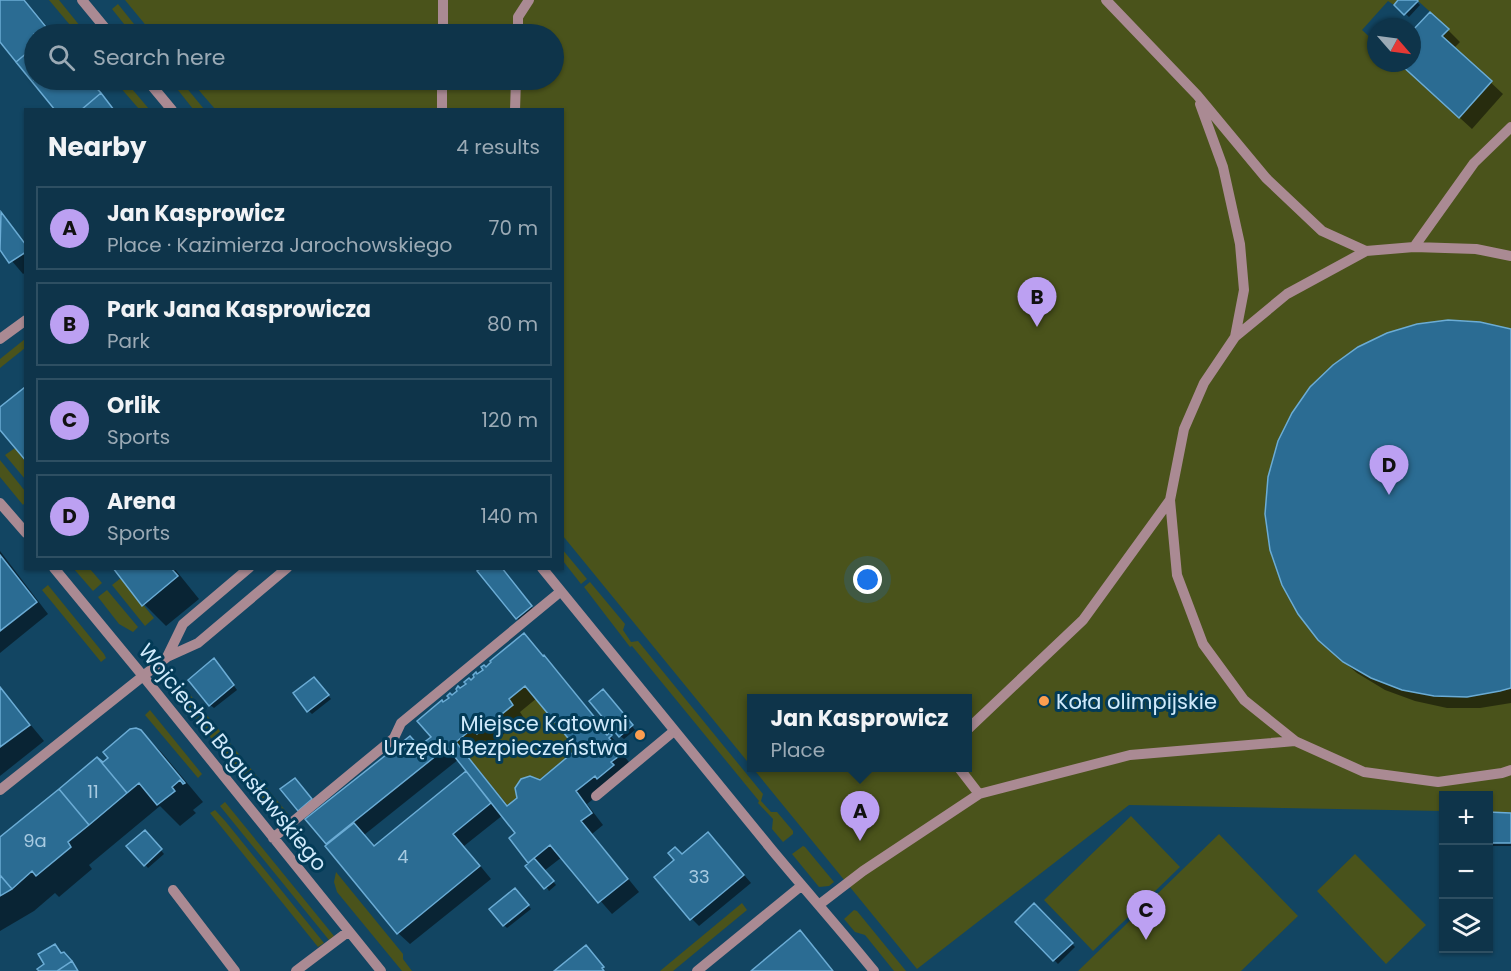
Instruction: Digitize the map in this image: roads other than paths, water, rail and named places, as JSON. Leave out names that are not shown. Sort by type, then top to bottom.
[{"type":"street","points":[[82,0],[102,24]]},
{"type":"street","points":[[442,0],[442,24]]},
{"type":"street","points":[[518,24],[518,17],[529,0]]},
{"type":"street","points":[[1106,0],[1197,96],[1266,178],[1322,231],[1366,251]]},
{"type":"street","points":[[155,90],[170,108]]},
{"type":"street","points":[[442,90],[442,108]]},
{"type":"street","points":[[515,108],[516,90]]},
{"type":"street","points":[[1197,96],[1223,167],[1240,244],[1244,290],[1235,337]]},
{"type":"street","points":[[1414,247],[1474,163],[1511,128]]},
{"type":"street","points":[[1511,256],[1476,249],[1414,247],[1366,251],[1287,294],[1235,337],[1204,383],[1184,429],[1170,500],[1177,575],[1203,644],[1244,700],[1295,741],[1365,772],[1438,782],[1511,770]]},
{"type":"street","points":[[0,339],[24,321]]},
{"type":"street","points":[[972,725],[1083,620],[1170,500]]},
{"type":"street","points":[[0,503],[24,531]]},
{"type":"street","name":"Wojciecha Bogusławskiego","points":[[56,570],[381,971]]},
{"type":"street","points":[[166,657],[183,624],[247,570]]},
{"type":"street","points":[[0,790],[166,657],[198,643],[285,570]]},
{"type":"street","points":[[544,570],[801,886],[820,904],[874,971]]},
{"type":"street","points":[[273,838],[394,738],[401,723],[560,592]]},
{"type":"street","points":[[596,795],[674,731]]},
{"type":"street","points":[[820,904],[863,871],[979,794],[1130,755],[1295,741]]},
{"type":"street","points":[[962,772],[979,794]]},
{"type":"street","points":[[697,971],[801,886]]},
{"type":"street","points":[[172,890],[235,971]]},
{"type":"street","points":[[296,971],[348,931]]},
{"type":"place","name":"Park Jana Kasprowicza","points":[[1037,327]]},
{"type":"place","name":"Arena","points":[[1389,495]]},
{"type":"place","name":"Koła olimpijskie","points":[[1044,701]]},
{"type":"place","name":"Miejsce Katowni Urzędu Bezpieczeństwa","points":[[640,735]]},
{"type":"place","name":"Jan Kasprowicz","points":[[860,841]]},
{"type":"place","name":"Orlik","points":[[1146,940]]}]
